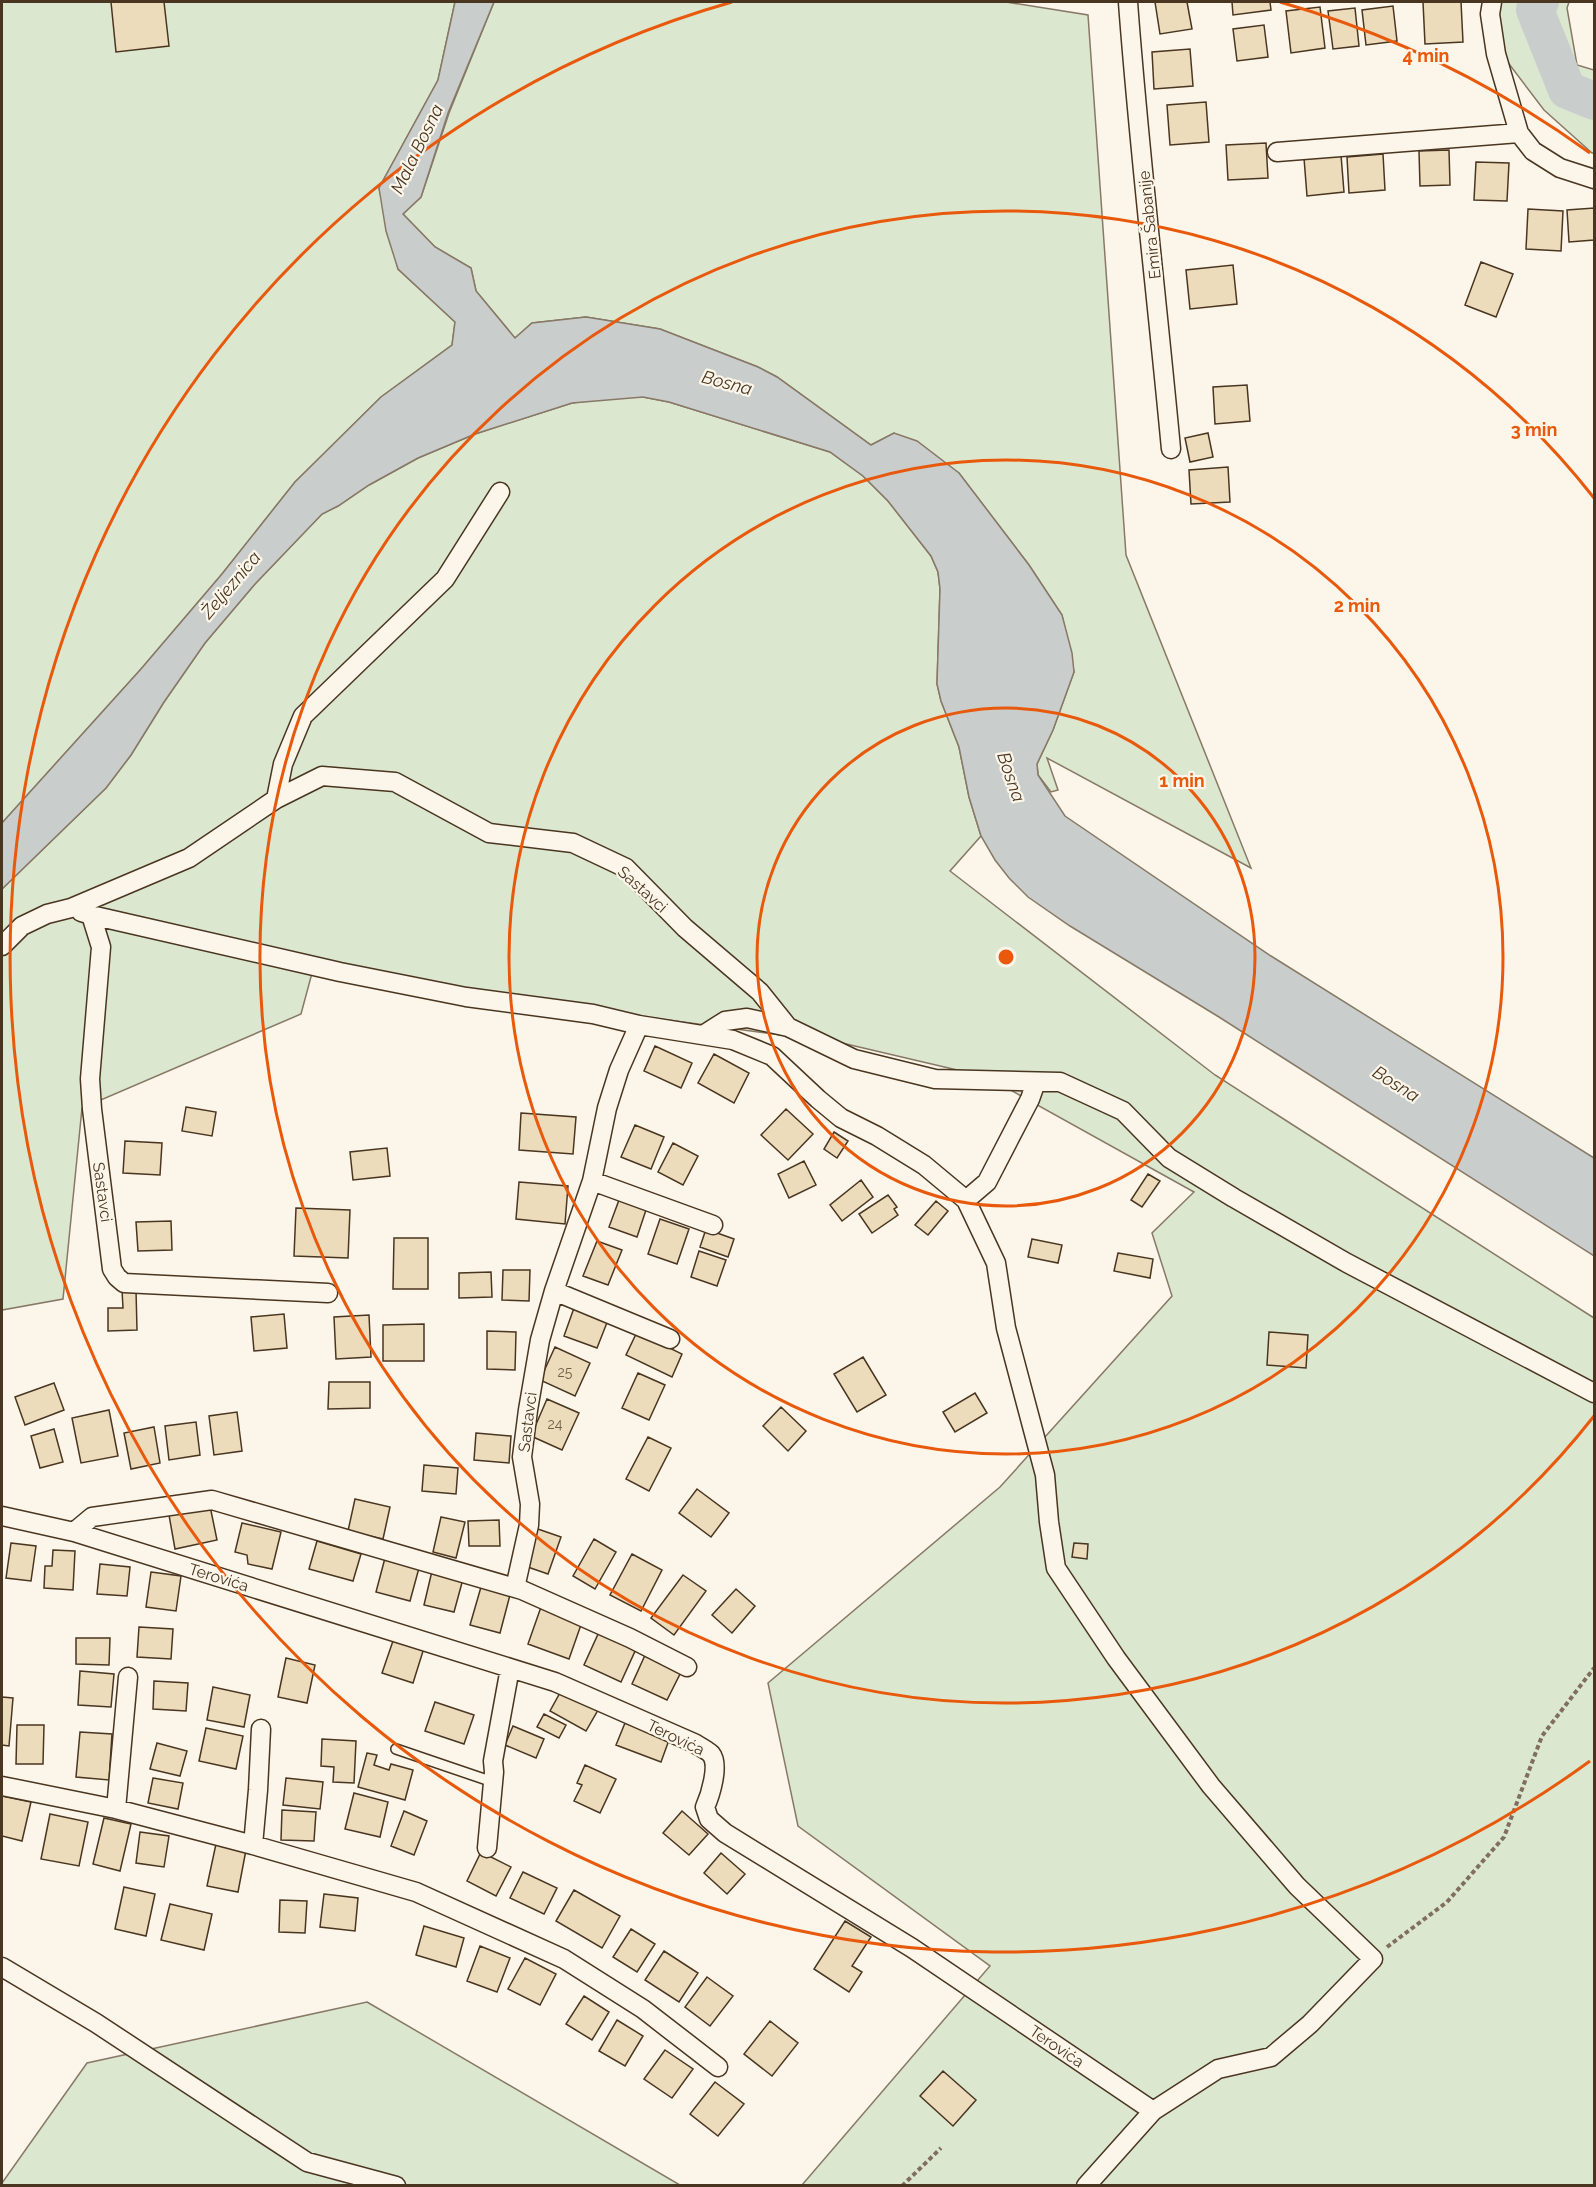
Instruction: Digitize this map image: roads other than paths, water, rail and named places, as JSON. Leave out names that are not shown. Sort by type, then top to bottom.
[{"type":"street","name":"Emira Šabanije","points":[[1128,2],[1138,130],[1171,448]]},
{"type":"street","points":[[1492,2],[1490,14],[1496,54],[1519,133],[1533,151],[1560,168],[1594,179]]},
{"type":"street","points":[[1276,152],[1519,133]]},
{"type":"street","points":[[276,799],[283,764],[303,716],[445,579],[500,492]]},
{"type":"street","name":"Sastavci","points":[[2,946],[22,926],[47,914],[71,908],[189,858],[276,799],[322,776],[395,782],[489,833],[573,843],[626,868],[685,928],[760,992],[788,1027]]},
{"type":"street","points":[[71,908],[91,915],[340,972],[466,997],[593,1014],[639,1025],[734,1040],[772,1056],[841,1118],[924,1165],[966,1200],[996,1263],[1006,1328],[1045,1475],[1056,1568],[1116,1658],[1211,1786],[1297,1886],[1373,1959],[1310,2024],[1271,2058],[1218,2069],[1153,2111],[1086,2186]]},
{"type":"street","name":"Sastavci","points":[[91,915],[100,947],[90,1079],[92,1109],[112,1269],[117,1277],[124,1282],[328,1293]]},
{"type":"street","points":[[703,1035],[716,1024],[747,1017],[788,1027],[854,1059],[935,1079],[1060,1082],[1123,1111],[1169,1158],[1234,1198],[1347,1263],[1594,1393]]},
{"type":"street","name":"Sastavci","points":[[515,1588],[530,1515],[522,1457],[540,1340],[592,1181],[607,1108],[619,1070],[639,1025]]},
{"type":"street","points":[[966,1200],[987,1182],[1030,1099],[1036,1082]]},
{"type":"street","points":[[592,1181],[713,1226]]},
{"type":"street","points":[[554,1292],[670,1339]]},
{"type":"street","points":[[74,1532],[92,1517],[212,1500],[515,1588],[619,1633],[687,1666]]},
{"type":"street","name":"Terovića","points":[[2,1516],[74,1532],[555,1682],[694,1743],[711,1755],[715,1764],[705,1807],[709,1819],[725,1833],[912,1948],[1153,2111]]},
{"type":"street","points":[[487,1848],[494,1782],[493,1761],[510,1668]]},
{"type":"street","points":[[116,1809],[128,1677]]},
{"type":"street","points":[[253,1845],[261,1729]]},
{"type":"street","points":[[2,1786],[116,1809],[253,1845],[416,1892],[564,1959],[643,2009],[718,2067]]},
{"type":"street","points":[[2,1967],[96,2023],[307,2162],[396,2186]]},
{"type":"lane","points":[[396,1749],[494,1782]]},
{"type":"water","points":[[455,2],[494,2],[448,113],[421,197],[403,214],[435,247],[471,268],[476,291],[515,338],[532,323],[586,317],[660,329],[758,367],[777,377],[871,445],[894,433],[917,441],[959,473],[1029,565],[1062,615],[1072,653],[1074,672],[1053,730],[1037,764],[1038,775],[1065,816],[1271,956],[1594,1158],[1594,1256],[1219,1017],[1070,926],[1028,897],[995,860],[981,836],[969,797],[959,747],[941,701],[937,684],[940,589],[938,572],[931,556],[888,501],[863,476],[830,452],[669,402],[643,397],[572,403],[475,434],[418,458],[322,514],[255,584],[205,643],[131,755],[106,788],[2,889],[2,823],[141,669],[222,574],[295,482],[381,397],[452,345],[455,322],[398,269],[386,231],[379,188],[438,80]]},
{"type":"waterway","points":[[1540,2],[1535,10],[1567,90],[1594,101]]},
{"type":"water label","name":"Mala Bosna","points":[[417,149]]},
{"type":"water label","name":"Bosna","points":[[727,383]]},
{"type":"water label","name":"Željeznica","points":[[231,585]]},
{"type":"water label","name":"Bosna","points":[[1011,777]]},
{"type":"water label","name":"Bosna","points":[[1396,1084]]}]
